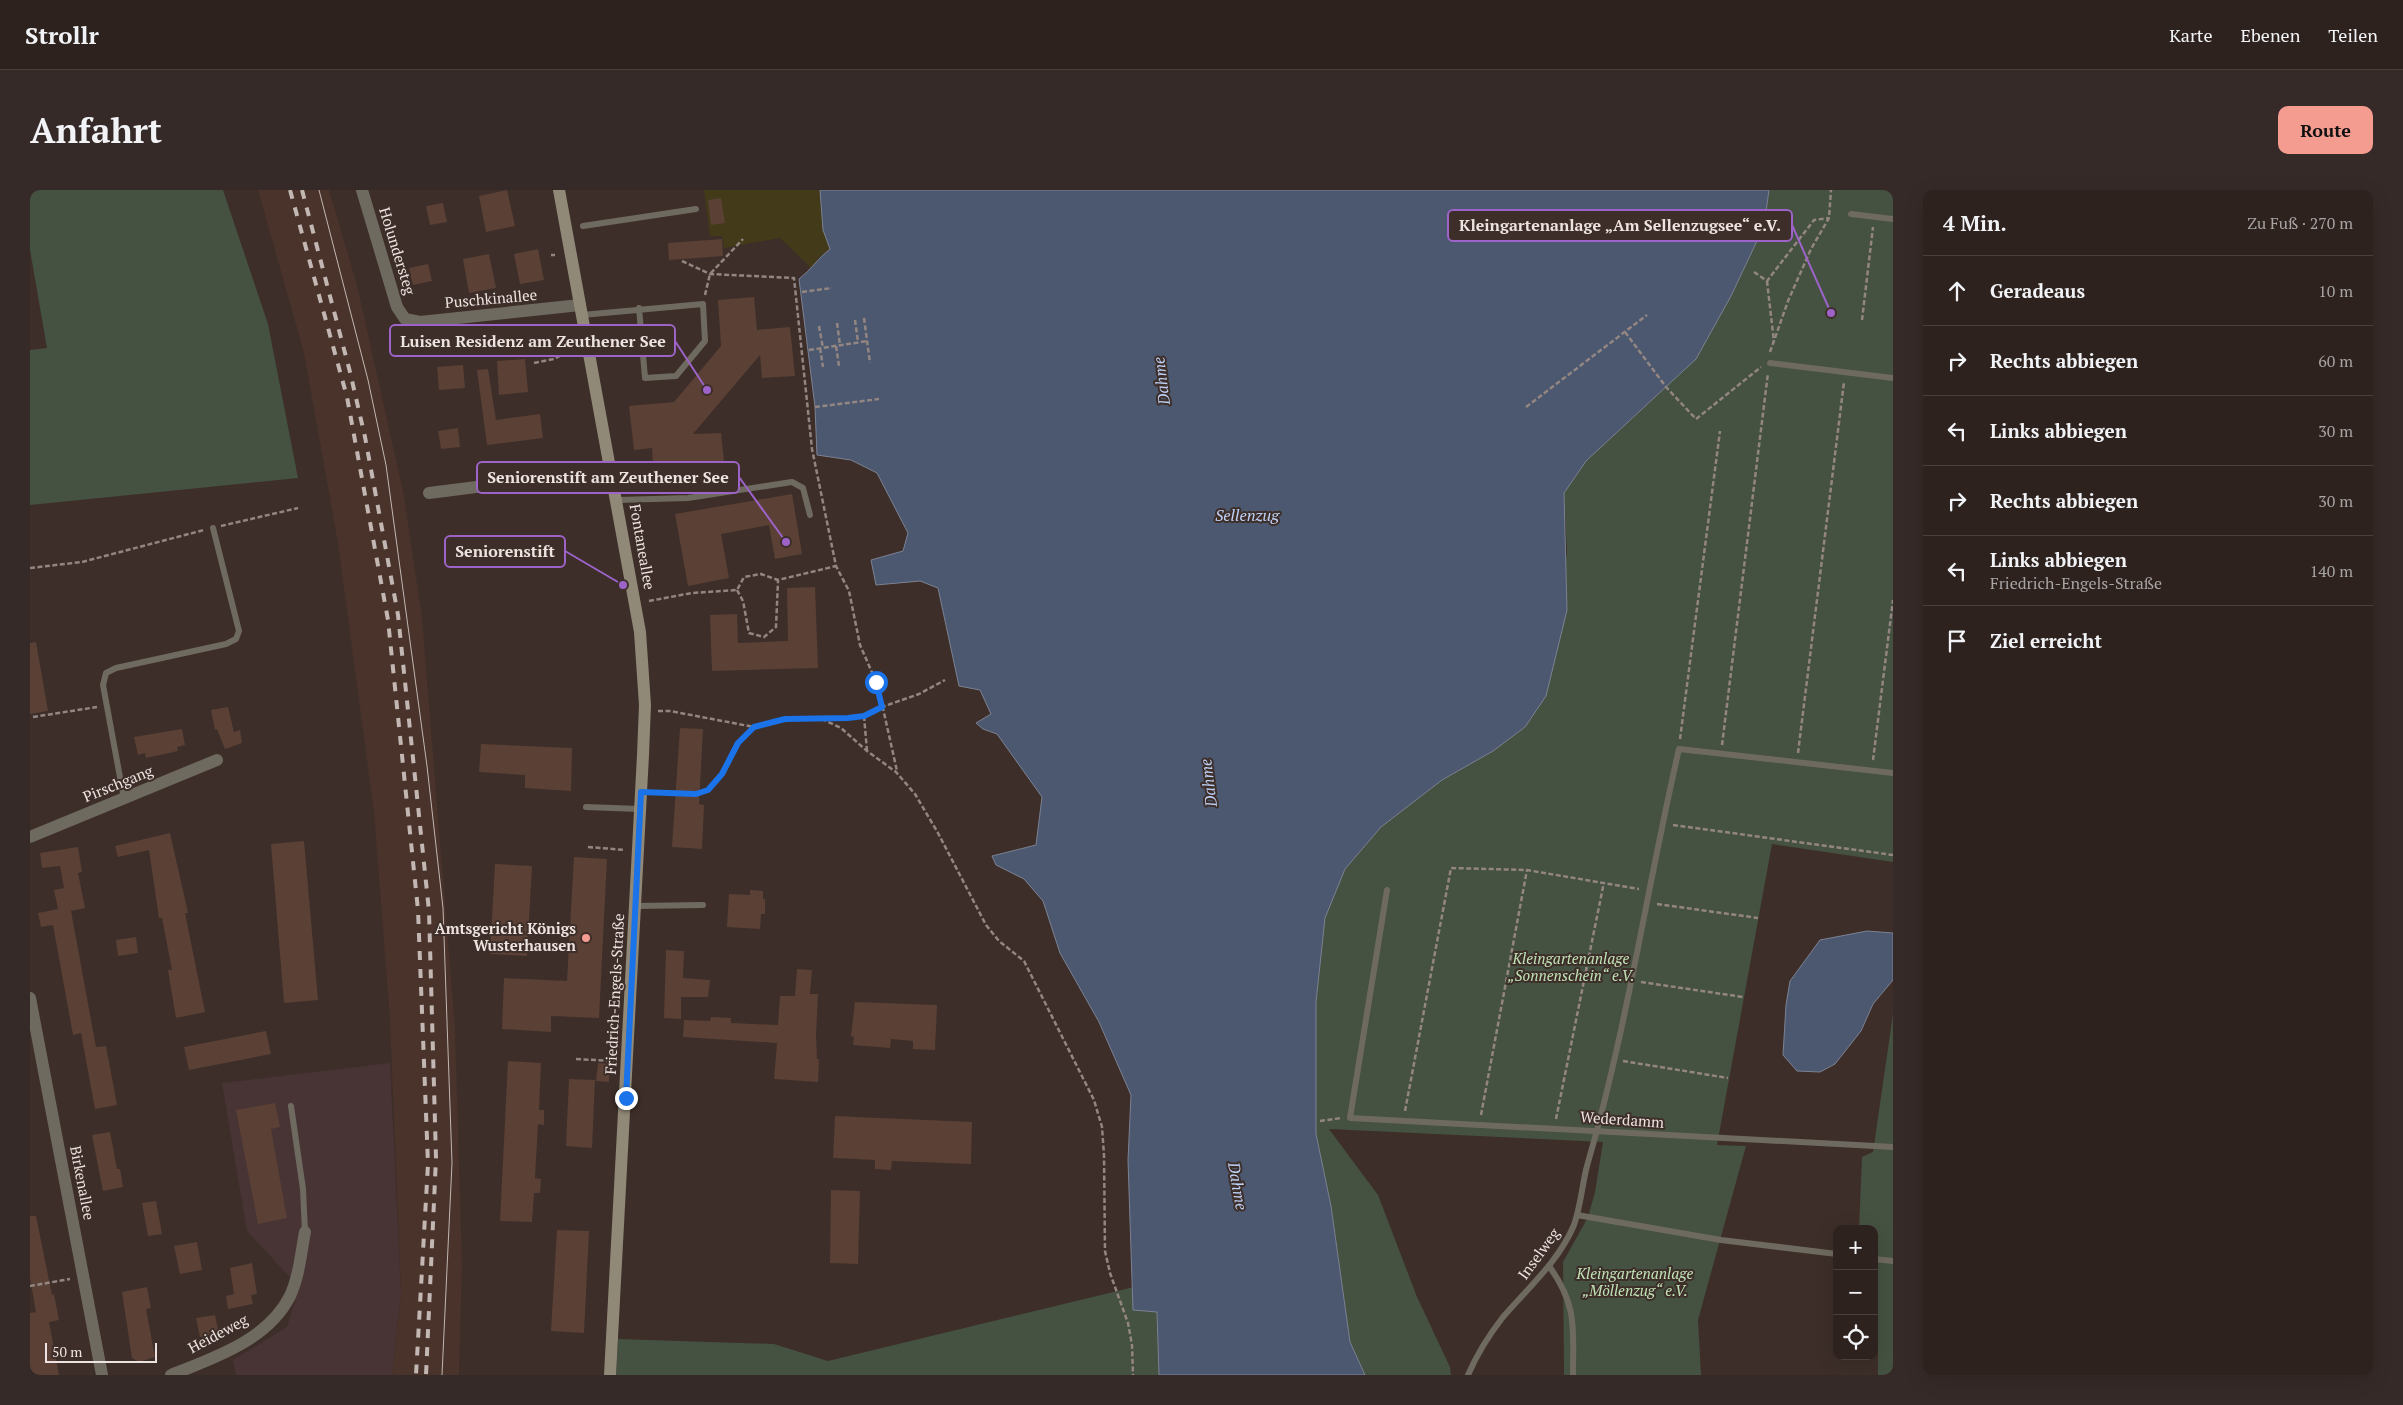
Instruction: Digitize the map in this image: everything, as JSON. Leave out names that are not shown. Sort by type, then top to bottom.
[{"type":"main road","name":"Fontaneallee","points":[[559,190],[618,500],[640,632],[645,705]]},
{"type":"main road","name":"Friedrich-Engels-Straße","points":[[610,1375],[645,705]]},
{"type":"street","name":"Holundersteg","points":[[362,190],[397,307],[405,319]]},
{"type":"street","name":"Puschkinallee","points":[[405,319],[420,322],[581,310]]},
{"type":"street","points":[[429,493],[612,470]]},
{"type":"street","name":"Pirschgang","points":[[30,836],[217,760]]},
{"type":"street","name":"Birkenallee","points":[[30,998],[102,1375]]},
{"type":"street","name":"Heideweg","points":[[171,1375],[252,1338],[282,1310],[291,1294],[305,1232]]},
{"type":"lane","points":[[583,226],[696,209]]},
{"type":"lane","points":[[1851,214],[1893,219]]},
{"type":"lane","points":[[581,310],[703,304],[705,341],[676,376],[645,378],[639,308]]},
{"type":"lane","points":[[1767,361],[1893,378]]},
{"type":"lane","points":[[618,500],[688,498],[792,482],[803,488],[810,515]]},
{"type":"lane","points":[[124,799],[102,685],[106,673],[116,668],[226,644],[236,639],[239,631],[212,528]]},
{"type":"lane","points":[[1679,749],[1893,774]]},
{"type":"lane","name":"Inselweg","points":[[1468,1375],[1476,1357],[1502,1319],[1549,1266],[1573,1227],[1586,1169],[1598,1131],[1614,1059],[1679,749]]},
{"type":"lane","points":[[586,807],[640,809]]},
{"type":"lane","points":[[1350,1118],[1387,890]]},
{"type":"lane","points":[[636,906],[703,905]]},
{"type":"lane","points":[[291,1106],[303,1189],[305,1232]]},
{"type":"lane","name":"Wederdamm","points":[[1350,1118],[1893,1147]]},
{"type":"lane","points":[[1577,1215],[1721,1240],[1833,1254]]},
{"type":"lane","points":[[1878,1259],[1893,1261]]},
{"type":"lane","points":[[1549,1266],[1568,1300],[1573,1314],[1573,1375]]},
{"type":"path","points":[[1721,754],[1767,361],[1811,249],[1829,218],[1831,190]]},
{"type":"path","points":[[1862,320],[1875,217]]},
{"type":"path","points":[[1774,343],[1767,281],[1814,220],[1829,218]]},
{"type":"path","points":[[703,304],[710,274],[743,238]]},
{"type":"path","points":[[682,261],[710,274],[794,278],[812,449],[836,566],[849,591],[860,645],[878,686],[897,773]]},
{"type":"path","points":[[1754,272],[1767,281]]},
{"type":"path","points":[[802,292],[832,288]]},
{"type":"path","points":[[1526,407],[1647,315]]},
{"type":"path","points":[[864,318],[870,363]]},
{"type":"path","points":[[855,320],[858,342]]},
{"type":"path","points":[[837,323],[840,345]]},
{"type":"path","points":[[820,326],[823,367]]},
{"type":"path","points":[[1625,332],[1666,387],[1696,419],[1767,361]]},
{"type":"path","points":[[808,350],[868,341]]},
{"type":"path","points":[[836,346],[839,366]]},
{"type":"path","points":[[534,363],[554,359],[574,348]]},
{"type":"path","points":[[1796,762],[1845,373]]},
{"type":"path","points":[[815,407],[879,399]]},
{"type":"path","points":[[1679,749],[1720,431]]},
{"type":"path","points":[[30,568],[82,562],[298,508]]},
{"type":"path","points":[[737,590],[744,577],[761,574],[778,580],[836,566]]},
{"type":"path","points":[[737,590],[743,601],[749,633],[764,636],[776,627],[778,580]]},
{"type":"path","points":[[647,601],[692,593],[737,590]]},
{"type":"path","points":[[1872,771],[1893,600]]},
{"type":"path","points":[[658,711],[670,711],[754,727],[785,719],[864,716],[882,707],[919,694],[945,680]]},
{"type":"path","points":[[33,717],[105,706]]},
{"type":"path","points":[[864,716],[867,751]]},
{"type":"path","points":[[822,719],[841,728],[867,751],[897,773],[915,794],[938,833],[986,925],[999,941],[1024,961],[1094,1100],[1102,1127],[1105,1251],[1110,1273],[1128,1323],[1132,1345],[1133,1375]]},
{"type":"path","points":[[641,792],[696,794],[708,790],[722,774],[738,743],[754,727]]},
{"type":"path","points":[[1662,824],[1893,855]]},
{"type":"path","points":[[588,847],[625,850]]},
{"type":"path","points":[[1403,1120],[1451,868],[1527,870],[1648,891]]},
{"type":"path","points":[[1479,1124],[1527,870]]},
{"type":"path","points":[[1554,1128],[1604,882]]},
{"type":"path","points":[[1646,903],[1758,918]]},
{"type":"path","points":[[1630,980],[1743,998]]},
{"type":"path","points":[[576,1059],[614,1061]]},
{"type":"path","points":[[1614,1059],[1728,1078]]},
{"type":"path","points":[[1320,1121],[1350,1118]]},
{"type":"path","points":[[30,1286],[84,1276]]},
{"type":"shaded area","points":[[258,190],[329,190],[357,285],[404,496],[422,618],[455,1028],[462,1265],[459,1375],[392,1375],[401,1293],[390,1020],[374,812],[338,543],[304,353]]},
{"type":"shaded area","points":[[390,1063],[401,1293],[392,1375],[236,1375],[233,1360],[287,1327],[299,1287],[247,1231],[222,1083]]},
{"type":"green space","points":[[30,190],[223,190],[268,324],[298,478],[30,505],[30,350],[47,348],[30,250]]},
{"type":"green space","name":"Kleingartenanlage „Sonnenschein“ e.V.","points":[[1769,190],[1893,190],[1893,862],[1772,844],[1717,1145],[1746,1146],[1698,1320],[1701,1375],[1564,1375],[1563,1262],[1588,1217],[1595,1192],[1603,1142],[1329,1129],[1378,1195],[1417,1297],[1450,1367],[1451,1375],[1365,1375],[1350,1342],[1331,1206],[1316,1134],[1316,1002],[1325,918],[1345,869],[1381,827],[1442,780],[1493,751],[1525,727],[1545,696],[1567,552],[1564,493],[1586,461],[1666,387],[1731,296],[1764,226]]},
{"type":"green space","points":[[1893,1014],[1893,1375],[1878,1375],[1878,1225],[1859,1225],[1862,1157],[1873,1152]]},
{"type":"green space","points":[[1134,1287],[1134,1310],[1157,1312],[1159,1375],[616,1375],[618,1339],[774,1344],[828,1361]]},
{"type":"sand","points":[[704,190],[820,190],[823,230],[830,249],[818,258],[812,269],[780,238],[724,248],[722,236],[710,236]]},
{"type":"water","name":"Sellenzug","points":[[820,190],[1769,190],[1764,226],[1731,296],[1696,359],[1586,461],[1564,493],[1567,610],[1546,696],[1525,727],[1493,751],[1442,780],[1381,827],[1345,869],[1325,918],[1316,1002],[1316,1134],[1331,1206],[1350,1342],[1365,1375],[1159,1375],[1157,1312],[1133,1310],[1128,1160],[1131,1095],[1099,1022],[1060,953],[1043,901],[1024,879],[996,865],[992,856],[1036,845],[1042,797],[997,734],[983,729],[976,723],[991,714],[980,690],[959,686],[938,588],[920,581],[876,585],[871,560],[903,551],[908,533],[877,473],[851,460],[817,455],[815,407],[799,279],[830,249],[823,230]]},
{"type":"water","points":[[1867,931],[1893,933],[1893,980],[1873,1004],[1861,1031],[1835,1064],[1820,1072],[1797,1071],[1783,1055],[1786,1005],[1790,981],[1820,940]]},
{"type":"building","points":[[507,190],[515,226],[486,232],[479,196]]},
{"type":"building","points":[[721,198],[725,223],[711,225],[708,200]]},
{"type":"building","points":[[443,203],[447,222],[430,225],[426,206]]},
{"type":"building","points":[[722,239],[723,256],[669,260],[668,243]]},
{"type":"building","points":[[538,249],[544,280],[520,284],[514,254]]},
{"type":"building","points":[[489,254],[496,288],[469,293],[463,259]]},
{"type":"building","points":[[428,264],[432,281],[413,285],[409,268]]},
{"type":"building","points":[[754,297],[757,330],[790,327],[795,376],[762,378],[760,355],[693,434],[721,433],[724,462],[653,466],[652,448],[634,450],[629,406],[674,402],[721,346],[718,300]]},
{"type":"building","points":[[525,359],[528,392],[499,395],[497,361]]},
{"type":"building","points":[[463,365],[465,388],[439,390],[437,367]]},
{"type":"building","points":[[488,369],[496,420],[540,414],[543,438],[487,445],[477,370]]},
{"type":"building","points":[[458,428],[460,447],[441,449],[438,431]]},
{"type":"building","points":[[792,494],[802,554],[775,559],[769,525],[721,534],[729,578],[688,586],[675,514]]},
{"type":"building","points":[[815,587],[818,668],[712,671],[710,615],[737,614],[738,643],[788,641],[787,588]]},
{"type":"building","points":[[36,642],[48,711],[30,714],[30,643]]},
{"type":"building","points":[[228,707],[234,732],[240,730],[242,743],[225,749],[217,729],[215,730],[211,710]]},
{"type":"building","points":[[680,728],[703,729],[699,804],[704,805],[702,849],[672,847]]},
{"type":"building","points":[[182,729],[185,745],[177,747],[178,751],[146,758],[145,753],[138,755],[134,737]]},
{"type":"building","points":[[481,744],[572,748],[571,791],[525,788],[525,775],[479,772]]},
{"type":"building","points":[[170,833],[188,913],[185,913],[205,1012],[176,1018],[168,970],[172,970],[162,918],[159,918],[149,850],[118,857],[115,846]]},
{"type":"building","points":[[304,841],[318,1000],[284,1003],[271,844]]},
{"type":"building","points":[[78,847],[82,872],[78,873],[85,908],[71,911],[96,1047],[106,1046],[117,1105],[95,1109],[81,1033],[73,1035],[53,925],[41,927],[38,913],[58,909],[54,890],[64,888],[60,866],[42,868],[40,853]]},
{"type":"building","name":"Amtsgericht Königs Wusterhausen","points":[[574,857],[607,859],[599,1018],[551,1016],[551,1032],[502,1029],[504,978],[567,981]]},
{"type":"building","points":[[495,864],[532,866],[527,956],[490,954]]},
{"type":"building","points":[[750,890],[763,891],[765,914],[761,914],[760,929],[727,927],[729,894],[750,895]]},
{"type":"building","points":[[136,937],[138,953],[118,956],[116,940]]},
{"type":"building","points":[[666,950],[684,951],[683,978],[710,980],[708,997],[681,997],[681,1019],[664,1018]]},
{"type":"building","points":[[797,969],[812,970],[810,994],[818,994],[816,1035],[817,1059],[819,1059],[818,1082],[774,1079],[777,1043],[683,1037],[684,1020],[710,1021],[711,1017],[731,1018],[731,1023],[778,1025],[780,996],[795,996]]},
{"type":"building","points":[[855,1002],[937,1005],[935,1050],[913,1049],[913,1041],[891,1039],[890,1048],[853,1045],[854,1037],[851,1036]]},
{"type":"building","points":[[266,1031],[271,1054],[189,1070],[184,1047]]},
{"type":"building","points":[[508,1061],[541,1063],[539,1110],[544,1110],[544,1125],[538,1124],[535,1178],[541,1179],[540,1193],[534,1193],[532,1222],[500,1221]]},
{"type":"building","points":[[598,1063],[610,1064],[609,1082],[596,1081]]},
{"type":"building","points":[[569,1079],[595,1080],[592,1148],[566,1146]]},
{"type":"building","points":[[275,1103],[280,1127],[271,1129],[287,1218],[258,1224],[236,1110]]},
{"type":"building","points":[[835,1116],[972,1122],[971,1164],[892,1161],[891,1170],[875,1169],[875,1160],[833,1158]]},
{"type":"building","points":[[110,1132],[117,1169],[120,1169],[123,1187],[103,1191],[92,1135]]},
{"type":"building","points":[[831,1190],[860,1191],[858,1264],[830,1263]]},
{"type":"building","points":[[156,1201],[162,1234],[148,1236],[142,1203]]},
{"type":"building","points":[[30,1216],[36,1216],[59,1320],[49,1322],[59,1375],[30,1375],[30,1313],[36,1312],[30,1278]]},
{"type":"building","points":[[557,1230],[589,1231],[584,1333],[551,1331]]},
{"type":"building","points":[[197,1242],[202,1270],[180,1274],[174,1246]]},
{"type":"building","points":[[252,1263],[257,1294],[251,1295],[253,1304],[228,1309],[226,1296],[234,1294],[230,1268]]},
{"type":"building","points":[[147,1287],[151,1308],[146,1309],[155,1357],[139,1362],[132,1358],[122,1292]]},
{"type":"building","points":[[215,1315],[219,1334],[200,1337],[196,1318]]},
{"type":"tram line","points":[[319,190],[368,380],[386,465],[427,766],[443,908],[452,1163],[442,1375]]},
{"type":"railway","points":[[290,190],[347,397],[388,620],[418,910],[428,1164],[416,1375]]},
{"type":"railway","points":[[302,190],[350,372],[365,437],[398,615],[429,911],[436,1158],[426,1375]]},
{"type":"place","name":"Kleingartenanlage „Am Sellenzugsee“ e.V.","points":[[1831,313]]},
{"type":"place","name":"Luisen Residenz am Zeuthener See","points":[[707,390]]},
{"type":"place","name":"Seniorenstift am Zeuthener See","points":[[786,542]]},
{"type":"place","name":"Seniorenstift","points":[[623,585]]},
{"type":"place","name":"Amtsgericht Königs Wusterhausen","points":[[586,938]]},
{"type":"route","points":[[626,1098],[641,792],[696,794],[708,790],[722,774],[738,743],[754,727],[785,719],[864,716],[882,707],[876,682]]},
{"type":"water label","name":"Dahme","points":[[1161,381]]},
{"type":"water label","name":"Dahme","points":[[1208,783]]},
{"type":"water label","name":"Dahme","points":[[1238,1186]]},
{"type":"park label","name":"Kleingartenanlage „Möllenzug“ e.V.","points":[[1635,1282]]}]
